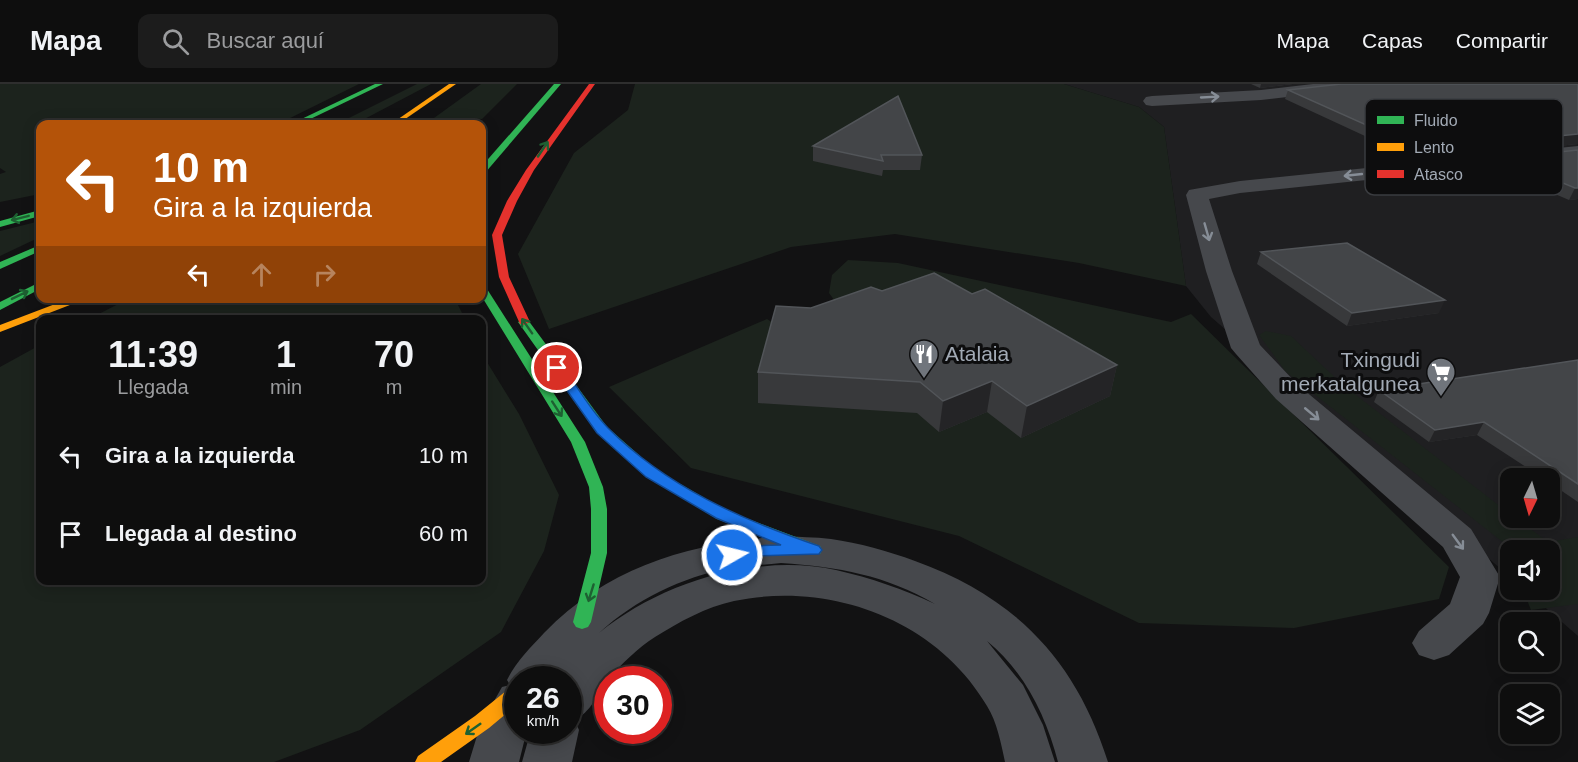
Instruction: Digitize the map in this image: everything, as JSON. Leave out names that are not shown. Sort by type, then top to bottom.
[{"type":"highway","points":[[304,120],[380,84]]},
{"type":"highway","points":[[323,120],[398,84]]},
{"type":"highway","points":[[399,120],[453,84]]},
{"type":"highway","points":[[486,166],[558,84]]},
{"type":"highway","points":[[592,84],[530,170],[512,201],[497,235],[504,277],[522,319],[602,430],[651,473],[722,514],[765,533],[813,550]]},
{"type":"highway","points":[[388,120],[413,110]]},
{"type":"highway","points":[[394,120],[413,110]]},
{"type":"highway","points":[[404,120],[413,110]]},
{"type":"highway","points":[[409,120],[413,110]]},
{"type":"highway","points":[[0,224],[36,214]]},
{"type":"highway","points":[[0,267],[36,250]]},
{"type":"highway","points":[[0,307],[36,287]]},
{"type":"highway","points":[[486,295],[578,442],[590,465],[598,491],[602,520],[600,551],[594,585],[582,622]]},
{"type":"highway","points":[[0,324],[36,300]]},
{"type":"highway","points":[[0,324],[40,303]]},
{"type":"highway","points":[[0,324],[52,303]]},
{"type":"highway","points":[[0,324],[67,303]]},
{"type":"highway","points":[[425,762],[504,704]]},
{"type":"street","points":[[1152,101],[1261,95],[1356,84]]},
{"type":"street","points":[[1563,154],[1578,152]]},
{"type":"street","points":[[1365,174],[1240,187],[1197,195],[1218,271],[1246,348],[1287,392],[1457,538],[1480,578],[1468,613],[1434,643]]},
{"type":"street","points":[[540,666],[552,650],[582,622],[634,586],[692,563],[752,551],[813,550],[869,559],[923,578],[974,606],[1013,638],[1046,678],[1072,725],[1083,762]]},
{"type":"street","points":[[582,681],[591,667],[614,644],[658,613],[707,592],[758,581],[810,581],[857,588],[902,604],[944,629],[976,657],[1003,691],[1022,730],[1030,762]]},
{"type":"street","points":[[494,762],[504,726]]},
{"type":"street","points":[[547,762],[552,744]]},
{"type":"shaded area","points":[[0,84],[359,84],[286,120],[36,120],[36,195],[0,202],[0,174],[6,172],[0,168]]},
{"type":"shaded area","points":[[417,84],[431,84],[363,120],[345,120]]},
{"type":"shaded area","points":[[481,84],[517,84],[482,119],[434,118]]},
{"type":"shaded area","points":[[635,84],[1064,84],[1139,107],[1164,127],[1186,286],[1079,263],[895,234],[791,247],[549,329],[518,254],[574,153],[628,110]]},
{"type":"shaded area","name":"Txingudi merkatalgunea","points":[[1064,84],[1578,84],[1578,636],[1560,620],[1560,612],[1550,612],[1537,600],[1560,600],[1560,540],[1500,540],[1500,568],[1211,317],[1186,286],[1164,127],[1139,107]]},
{"type":"shaded area","points":[[36,222],[36,239],[0,256],[0,231]]},
{"type":"shaded area","points":[[848,260],[898,263],[1171,322],[1191,314],[1449,567],[1439,599],[1294,628],[1139,623],[959,536],[691,468],[609,387],[767,319],[781,328],[837,304],[829,293],[832,275]]},
{"type":"shaded area","points":[[120,303],[457,303],[463,315],[97,315]]},
{"type":"shaded area","points":[[1266,331],[1291,336],[1343,385],[1500,506],[1500,528],[1529,528],[1545,540],[1500,540],[1286,372],[1259,335]]},
{"type":"shaded area","points":[[36,347],[36,585],[486,585],[486,360],[519,414],[559,495],[544,551],[501,632],[360,730],[274,762],[0,762],[0,367]]},
{"type":"shaded area","points":[[1578,537],[1578,604],[1531,610],[1527,600],[1560,600],[1560,540]]},
{"type":"building","points":[[1341,84],[1578,84],[1578,134],[1563,136],[1563,99],[1365,99],[1365,124],[1288,90]]},
{"type":"building","points":[[898,96],[922,155],[881,155],[883,161],[813,146]]},
{"type":"building","points":[[1578,150],[1578,188],[1563,183],[1563,152]]},
{"type":"building","points":[[1347,243],[1445,300],[1352,313],[1261,252]]},
{"type":"building","points":[[934,273],[972,294],[985,289],[1117,365],[1027,406],[992,381],[943,401],[920,382],[758,372],[776,306],[811,308],[871,287],[882,291]]},
{"type":"building","points":[[1578,360],[1578,484],[1560,472],[1560,468],[1554,468],[1484,422],[1435,430],[1379,390]]},
{"type":"traffic: fast","points":[[304,120],[380,84]]},
{"type":"traffic: fast","points":[[486,166],[558,84]]},
{"type":"traffic: fast","points":[[0,224],[36,214]]},
{"type":"traffic: fast","points":[[0,266],[36,250]]},
{"type":"traffic: fast","points":[[0,307],[36,287]]},
{"type":"traffic: fast","points":[[486,295],[578,442],[596,487],[599,509],[599,553],[582,622]]},
{"type":"traffic: fast","points":[[524,322],[602,430],[651,473],[722,515],[814,550]]},
{"type":"traffic: slow","points":[[400,120],[453,84]]},
{"type":"traffic: slow","points":[[37,315],[70,303]]},
{"type":"traffic: slow","points":[[0,329],[36,316]]},
{"type":"traffic: slow","points":[[425,762],[504,704]]},
{"type":"traffic: jam","points":[[524,322],[504,277],[497,235],[512,201],[530,170],[592,84]]},
{"type":"place","name":"Atalaia","points":[[924,380]]},
{"type":"place","name":"Txingudi merkatalgunea","points":[[1441,398]]},
{"type":"route","points":[[557,368],[602,430],[624,452],[651,473],[683,494],[722,514],[765,533],[813,550],[752,551],[732,555]]}]
